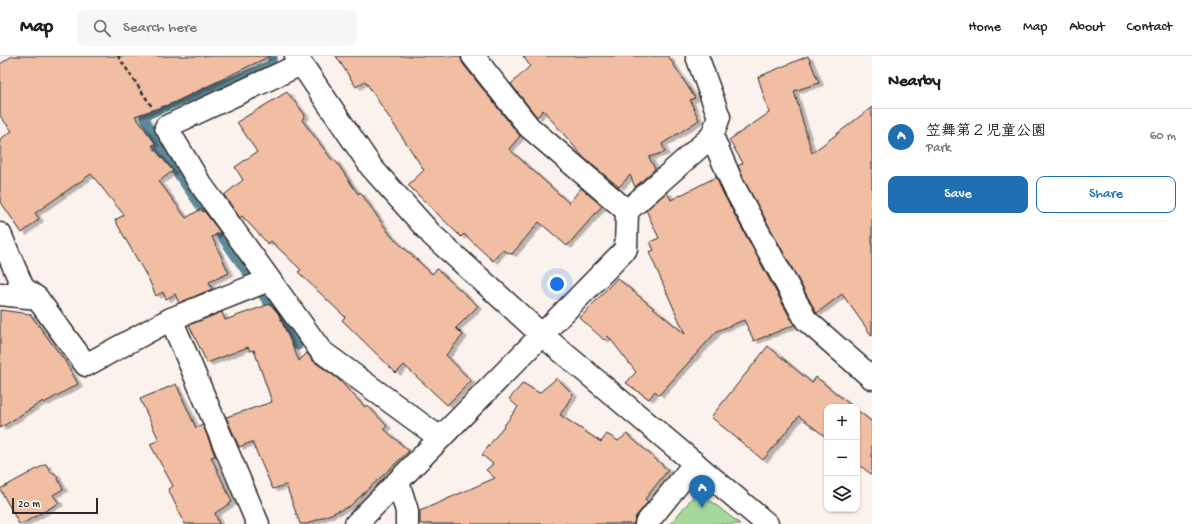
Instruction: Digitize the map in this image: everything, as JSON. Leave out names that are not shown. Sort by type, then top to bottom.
[{"type":"street","points":[[473,56],[529,127],[628,211]]},
{"type":"street","points":[[356,524],[626,249],[628,211],[712,136],[719,117],[697,56]]},
{"type":"street","points":[[440,438],[321,351],[199,182],[166,127],[298,60],[372,168],[432,234],[542,335],[767,524]]},
{"type":"street","points":[[712,136],[734,187],[806,320],[872,378]]},
{"type":"street","points":[[0,234],[23,288],[37,298],[86,365],[171,319],[269,280]]},
{"type":"street","points":[[0,294],[37,298]]},
{"type":"street","points":[[171,319],[258,524]]},
{"type":"street","points":[[646,524],[695,463]]},
{"type":"street","points":[[398,482],[407,511],[407,524]]},
{"type":"path","points":[[118,56],[166,127]]},
{"type":"green space","points":[[698,491],[740,524],[670,524]]},
{"type":"building","points":[[12,56],[270,56],[173,103],[135,116],[155,143],[152,146],[173,171],[159,181],[186,218],[201,209],[220,232],[212,237],[229,273],[209,282],[212,289],[179,303],[175,294],[166,299],[163,292],[156,296],[149,280],[115,220],[124,215],[91,174],[35,213],[39,219],[22,233],[0,201],[0,139],[12,131],[0,116],[0,64]]},
{"type":"building","points":[[336,56],[460,56],[463,64],[520,136],[509,149],[569,203],[581,188],[602,206],[567,246],[539,222],[512,254],[502,250],[493,261],[464,234],[461,237],[408,185],[424,170],[365,81],[356,87]]},
{"type":"building","points":[[523,56],[668,56],[695,98],[690,100],[699,120],[662,144],[665,152],[649,157],[655,169],[635,187],[630,175],[619,187],[584,158],[543,110],[537,117],[511,84],[530,66]]},
{"type":"building","points":[[808,56],[819,83],[794,91],[812,153],[872,107],[872,336],[842,294],[817,313],[816,312],[745,182],[738,166],[743,163],[729,140],[769,113],[758,77]]},
{"type":"building","points":[[287,92],[305,115],[302,120],[333,161],[335,160],[358,194],[360,192],[391,236],[432,274],[437,269],[478,306],[456,328],[463,335],[446,355],[471,381],[447,405],[404,365],[396,373],[342,320],[345,317],[298,272],[301,270],[271,241],[268,244],[242,216],[240,218],[224,195],[243,180],[235,167],[257,152],[237,122]]},
{"type":"building","points":[[716,177],[723,193],[794,325],[754,341],[744,320],[717,331],[659,395],[655,391],[649,399],[626,383],[636,372],[608,336],[604,340],[580,318],[617,278],[685,334],[649,252],[654,250],[650,242],[659,238],[646,210],[667,192],[671,200]]},
{"type":"building","points":[[270,304],[278,313],[299,361],[307,353],[313,361],[337,378],[365,407],[367,405],[387,426],[384,429],[409,451],[350,506],[307,524],[300,524],[286,485],[273,489],[252,442],[239,447],[226,417],[272,402],[254,350],[250,351],[248,347],[207,363],[189,325],[222,312],[225,320]]},
{"type":"building","points":[[0,310],[30,314],[65,361],[78,384],[44,403],[43,401],[0,428]]},
{"type":"building","points":[[768,346],[812,383],[816,377],[849,404],[824,404],[824,436],[799,416],[763,460],[711,417]]},
{"type":"building","points":[[557,378],[573,394],[560,415],[601,442],[607,434],[618,441],[627,434],[668,470],[645,499],[648,502],[636,516],[634,524],[420,524],[420,511],[495,478],[486,470],[493,464],[482,455],[518,407],[509,399],[523,383],[539,393]]},
{"type":"building","points":[[176,384],[196,428],[203,425],[215,456],[211,457],[232,502],[215,513],[219,524],[185,524],[168,489],[173,486],[150,444],[159,440],[140,399]]},
{"type":"building","points":[[860,412],[872,422],[872,475],[860,465]]},
{"type":"building","points":[[46,464],[51,473],[55,473],[63,489],[53,495],[59,503],[22,524],[19,524],[0,489]]},
{"type":"waterway","points":[[273,56],[271,65],[144,116],[160,149],[298,346]]},
{"type":"place","name":"笠舞第２児童公園","points":[[702,508]]}]
